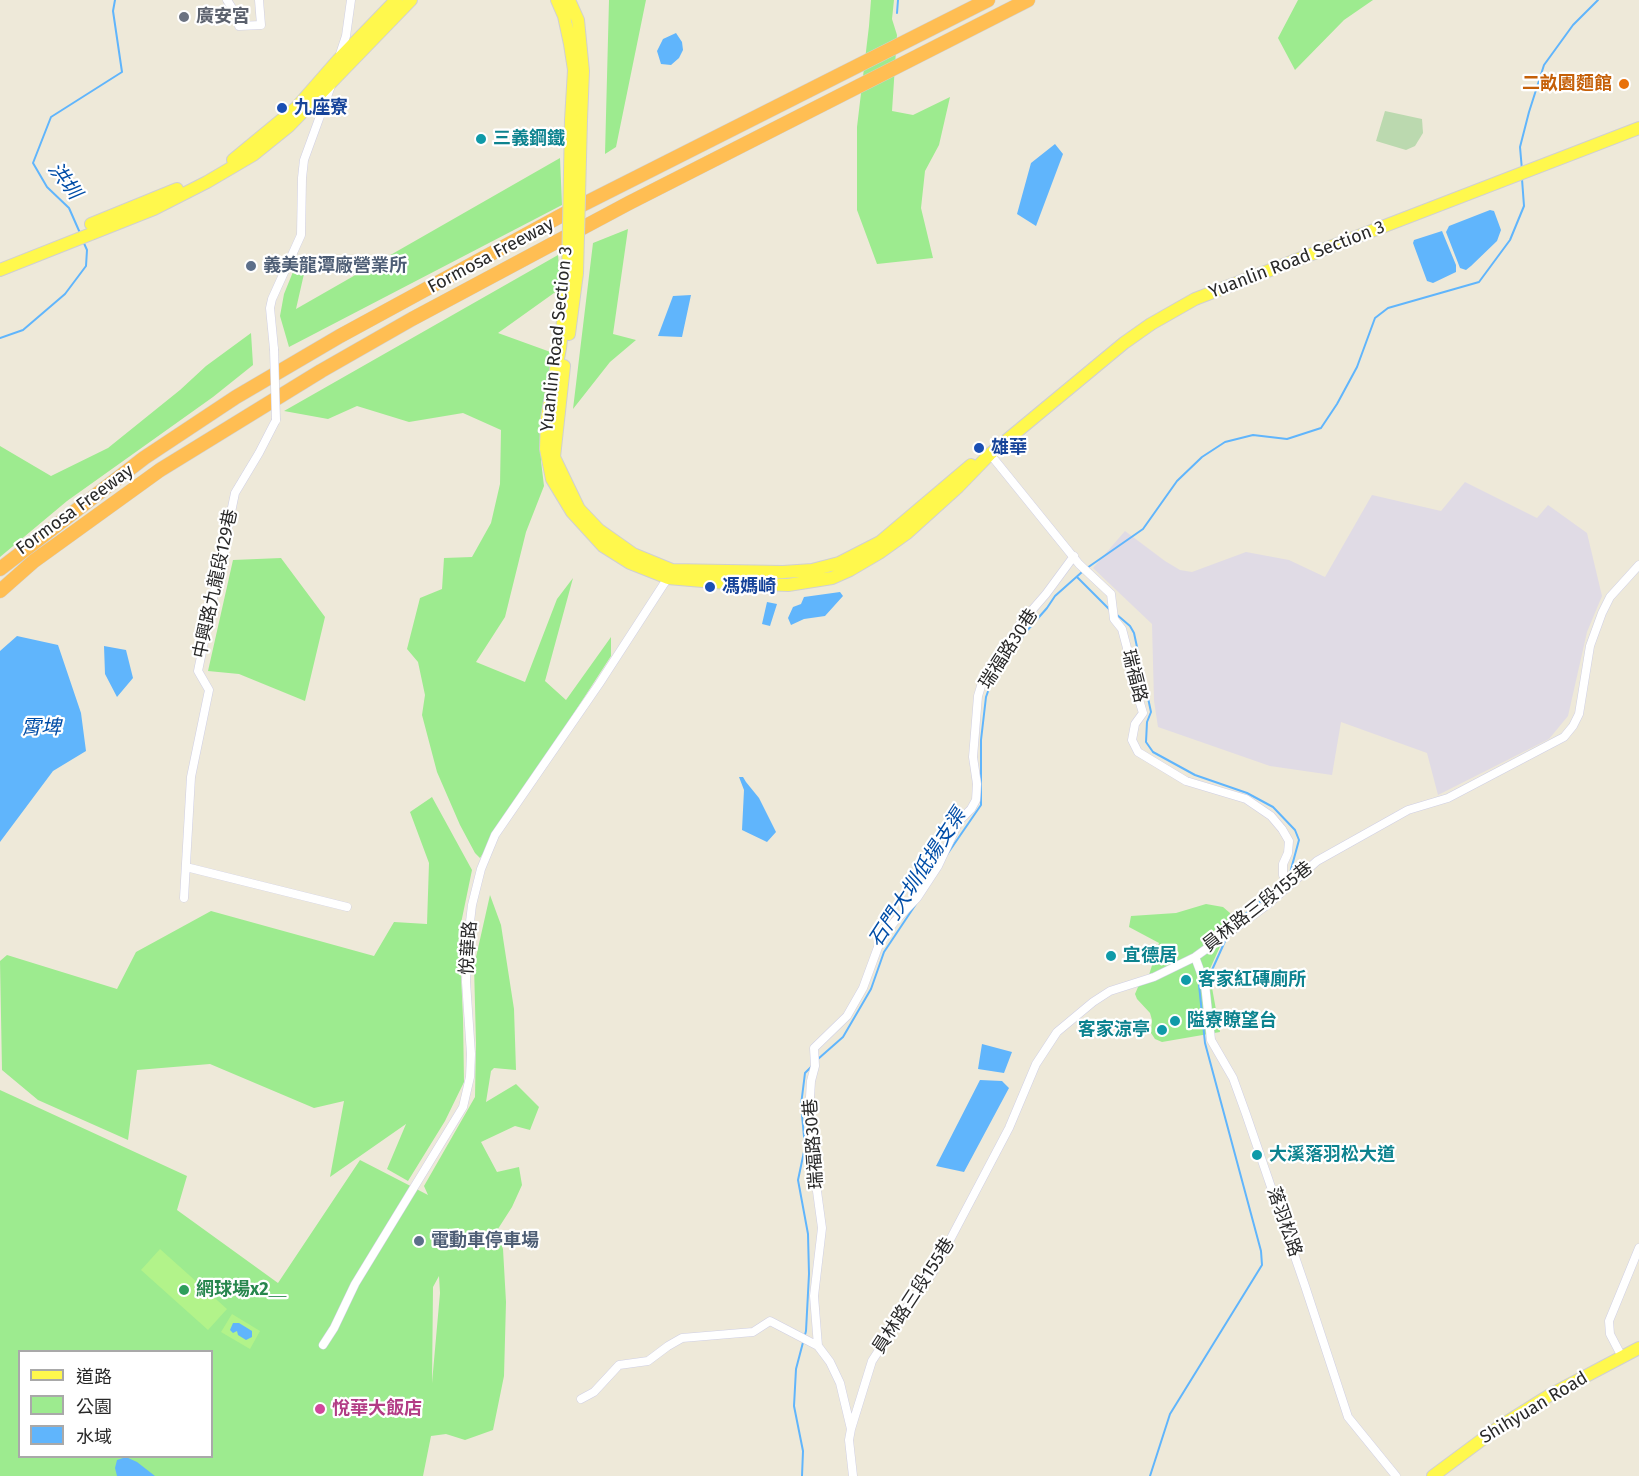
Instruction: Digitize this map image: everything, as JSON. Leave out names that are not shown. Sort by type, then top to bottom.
[{"type":"highway","name":"Formosa Freeway","points":[[0,569],[144,458],[236,397],[340,336],[566,213],[988,0]]},
{"type":"highway","name":"Formosa Freeway","points":[[0,591],[34,561],[160,470],[321,371],[412,319],[629,202],[1028,0]]},
{"type":"main road","points":[[89,229],[154,209],[253,155],[289,126],[396,0]]},
{"type":"main road","points":[[0,261],[89,229],[202,179],[232,160],[296,108],[411,0]]},
{"type":"main road","points":[[557,0],[578,71]]},
{"type":"main road","points":[[569,0],[578,20],[578,71]]},
{"type":"main road","name":"Yuanlin Road Section 3","points":[[578,71],[572,275],[546,418],[546,449],[552,479],[572,512],[603,546],[630,562],[670,574],[726,583],[788,585],[831,578],[879,553],[907,534],[990,454],[1124,343],[1151,324],[1195,299],[1639,128]]},
{"type":"main road","points":[[0,270],[68,237]]},
{"type":"main road","name":"Shihyuan Road","points":[[1433,1476],[1499,1427],[1550,1395],[1639,1347]]},
{"type":"street","points":[[228,0],[237,16],[238,26],[261,25],[259,0]]},
{"type":"street","points":[[336,70],[346,36],[351,0]]},
{"type":"street","name":"中興路九龍段129巷","points":[[184,898],[191,777],[209,690],[198,670],[235,493],[276,420],[274,349],[270,308],[301,235],[304,160],[336,70]]},
{"type":"street","name":"瑞福路","points":[[990,454],[1085,569],[1111,594],[1113,616],[1122,629],[1130,670],[1143,713],[1135,724],[1132,740],[1138,752],[1186,781],[1246,799],[1271,816],[1282,828],[1288,841],[1288,853],[1283,864],[1287,880]]},
{"type":"street","name":"瑞福路30巷","points":[[818,1346],[814,1296],[822,1228],[809,1113],[811,1081],[815,1066],[814,1048],[848,1016],[863,988],[881,939],[917,898],[938,866],[959,821],[976,800],[977,784],[973,757],[978,696],[982,683],[1003,656],[1020,624],[1074,556]]},
{"type":"street","name":"員林路三段155巷","points":[[851,1429],[872,1361],[907,1307],[932,1274],[1009,1128],[1036,1064],[1057,1032],[1110,991],[1154,977],[1195,957],[1267,905],[1287,880],[1317,861],[1408,810],[1448,798],[1564,737],[1573,726],[1578,714],[1590,646],[1602,613],[1610,597],[1639,565]]},
{"type":"street","name":"悅華路","points":[[323,1345],[363,1270],[463,1107],[471,1065],[466,982],[468,937],[472,905],[481,869],[495,835],[599,684],[670,574]]},
{"type":"street","points":[[186,867],[348,907]]},
{"type":"street","name":"落羽松路","points":[[1195,957],[1203,980],[1211,1040],[1233,1078],[1348,1417],[1396,1476]]},
{"type":"street","points":[[1622,1357],[1610,1334],[1609,1321],[1639,1248]]},
{"type":"street","points":[[581,1400],[594,1392],[619,1365],[648,1361],[682,1338],[753,1332],[770,1321],[818,1346],[830,1362],[840,1383],[851,1429],[849,1440],[853,1476]]},
{"type":"shaded area","points":[[1465,482],[1537,518],[1548,505],[1587,533],[1602,596],[1587,632],[1568,716],[1549,739],[1438,795],[1427,753],[1341,722],[1332,775],[1270,766],[1158,727],[1154,701],[1152,624],[1093,568],[1125,531],[1180,570],[1192,572],[1246,552],[1289,560],[1325,577],[1372,495],[1441,511]]},
{"type":"green space","points":[[609,0],[646,0],[616,147],[605,154]]},
{"type":"green space","points":[[871,0],[894,0],[892,19],[897,35],[892,111],[913,115],[950,97],[939,145],[925,171],[921,208],[933,258],[877,264],[857,210],[857,127]]},
{"type":"green space","points":[[1298,0],[1373,0],[1344,20],[1295,70],[1278,38]]},
{"type":"green space","points":[[1385,111],[1422,119],[1423,133],[1415,146],[1406,150],[1376,141]]},
{"type":"green space","points":[[560,158],[562,205],[289,347],[280,316],[284,294],[297,262],[306,265],[296,309]]},
{"type":"green space","points":[[628,229],[613,334],[636,340],[610,362],[573,409],[593,243]]},
{"type":"green space","points":[[558,255],[561,288],[498,333],[556,354],[541,461],[544,486],[526,532],[505,617],[476,662],[525,682],[557,599],[573,578],[545,681],[566,700],[611,637],[611,656],[480,858],[460,825],[437,772],[422,715],[425,695],[418,662],[407,649],[420,598],[442,589],[444,558],[472,557],[491,523],[500,484],[501,430],[463,413],[409,422],[357,406],[328,419],[284,411]]},
{"type":"green space","points":[[251,333],[253,365],[213,397],[67,501],[0,557],[0,446],[51,476],[108,448],[206,366]]},
{"type":"green space","points":[[281,558],[325,617],[305,701],[239,674],[208,671],[233,560]]},
{"type":"green space","points":[[432,797],[472,870],[459,933],[464,1082],[445,1121],[408,1181],[387,1169],[406,1124],[330,1177],[344,1101],[314,1108],[210,1064],[137,1070],[128,1140],[38,1100],[2,1070],[0,961],[7,955],[117,989],[136,952],[211,911],[374,956],[394,922],[427,924],[429,863],[410,812]]},
{"type":"green space","points":[[490,895],[501,925],[514,1009],[516,1070],[494,1068],[491,1071],[486,1102],[516,1084],[539,1107],[530,1130],[515,1126],[481,1142],[497,1172],[519,1167],[522,1185],[512,1207],[496,1232],[503,1249],[506,1302],[504,1376],[493,1430],[465,1440],[446,1434],[431,1436],[423,1476],[0,1476],[0,1090],[187,1176],[177,1210],[278,1283],[360,1160],[428,1195],[424,1186],[475,1097],[474,966]],"holes":[[[439,1276],[440,1293],[432,1383],[433,1287]]]},
{"type":"green space","points":[[1206,904],[1223,907],[1230,913],[1232,920],[1209,971],[1220,1032],[1162,1042],[1155,1039],[1151,1033],[1150,1013],[1135,994],[1149,975],[1159,943],[1129,927],[1131,916],[1176,913]]},
{"type":"green space","name":"網球場x2＿","points":[[160,1249],[227,1309],[208,1330],[141,1270]]},
{"type":"green space","points":[[232,1314],[260,1331],[250,1349],[221,1332]]},
{"type":"water","points":[[676,33],[682,42],[683,50],[679,58],[671,65],[661,64],[657,51],[663,39]]},
{"type":"water","points":[[1055,144],[1063,154],[1036,226],[1017,214],[1031,163]]},
{"type":"water","points":[[1490,210],[1494,211],[1501,230],[1497,241],[1466,270],[1460,268],[1446,232],[1449,226]]},
{"type":"water","points":[[1442,231],[1456,265],[1456,272],[1433,283],[1427,281],[1413,243],[1414,240]]},
{"type":"water","points":[[691,295],[682,337],[658,336],[673,296]]},
{"type":"water","points":[[840,592],[843,596],[825,616],[804,619],[791,625],[788,618],[793,607],[801,604],[804,597]]},
{"type":"water","points":[[767,602],[777,604],[770,626],[762,624]]},
{"type":"water","name":"霄埤","points":[[17,636],[58,645],[81,713],[86,751],[53,771],[0,842],[0,651]]},
{"type":"water","points":[[104,646],[126,650],[133,678],[117,697],[105,674]]},
{"type":"water","points":[[739,777],[743,777],[759,798],[776,832],[767,842],[742,830],[744,790]]},
{"type":"water","points":[[982,1044],[1012,1052],[1004,1073],[978,1069]]},
{"type":"water","points":[[980,1080],[1002,1081],[1009,1088],[964,1172],[936,1166]]},
{"type":"water","points":[[233,1323],[239,1323],[252,1331],[252,1337],[246,1340],[238,1335],[237,1331],[233,1333],[230,1330]]},
{"type":"water","points":[[128,1458],[155,1476],[117,1476],[115,1468],[117,1460]]},
{"type":"waterway","name":"洪圳","points":[[80,233],[69,208],[47,187],[33,163],[51,117],[122,72],[113,11],[115,0]]},
{"type":"waterway","points":[[897,13],[898,0]]},
{"type":"waterway","name":"石門大圳低揚支渠","points":[[1522,170],[1520,147],[1544,65],[1573,25],[1598,0]]},
{"type":"waterway","name":"石門大圳低揚支渠","points":[[1087,568],[1143,529],[1177,481],[1202,457],[1225,442],[1253,435],[1287,439],[1321,428],[1357,367],[1375,318],[1388,308],[1479,282],[1510,240],[1524,206],[1522,179]]},
{"type":"waterway","name":"洪圳","points":[[0,338],[23,330],[65,294],[86,266],[87,250],[83,241]]},
{"type":"waterway","name":"石門大圳低揚支渠","points":[[946,856],[981,805],[981,740],[986,697],[991,683],[1025,633],[1055,596],[1082,572]]},
{"type":"waterway","points":[[1077,577],[1111,611]]},
{"type":"waterway","points":[[1116,614],[1130,626],[1134,633],[1151,712],[1147,722],[1146,742],[1153,752],[1195,775],[1247,793],[1273,807],[1295,830],[1299,840],[1290,873],[1278,887],[1231,928]]},
{"type":"waterway","name":"石門大圳低揚支渠","points":[[818,1059],[843,1037],[871,989],[884,952],[916,904]]},
{"type":"waterway","points":[[1204,978],[1212,970],[1226,939]]},
{"type":"waterway","points":[[1150,1476],[1170,1414],[1262,1265],[1261,1251],[1205,1043],[1199,985],[1201,983]]},
{"type":"waterway","name":"石門大圳低揚支渠","points":[[802,1476],[803,1451],[794,1406],[796,1369],[806,1331],[809,1274],[808,1234],[798,1180],[805,1147],[801,1105],[805,1073],[812,1066]]},
{"type":"place","name":"廣安宮","points":[[184,17]]},
{"type":"place","name":"二畝園麵館","points":[[1624,84]]},
{"type":"place","name":"九座寮","points":[[282,108]]},
{"type":"place","name":"三義鋼鐵","points":[[481,139]]},
{"type":"place","name":"義美龍潭廠營業所","points":[[251,266]]},
{"type":"place","name":"雄華","points":[[979,448]]},
{"type":"place","name":"馮媽崎","points":[[710,587]]},
{"type":"place","name":"宜德居","points":[[1111,956]]},
{"type":"place","name":"客家紅磚廁所","points":[[1186,980]]},
{"type":"place","name":"隘寮瞭望台","points":[[1175,1021]]},
{"type":"place","name":"客家涼亭","points":[[1162,1030]]},
{"type":"place","name":"大溪落羽松大道","points":[[1257,1155]]},
{"type":"place","name":"電動車停車場","points":[[419,1241]]},
{"type":"place","name":"網球場x2＿","points":[[184,1290]]},
{"type":"place","name":"悅華大飯店","points":[[320,1409]]}]
